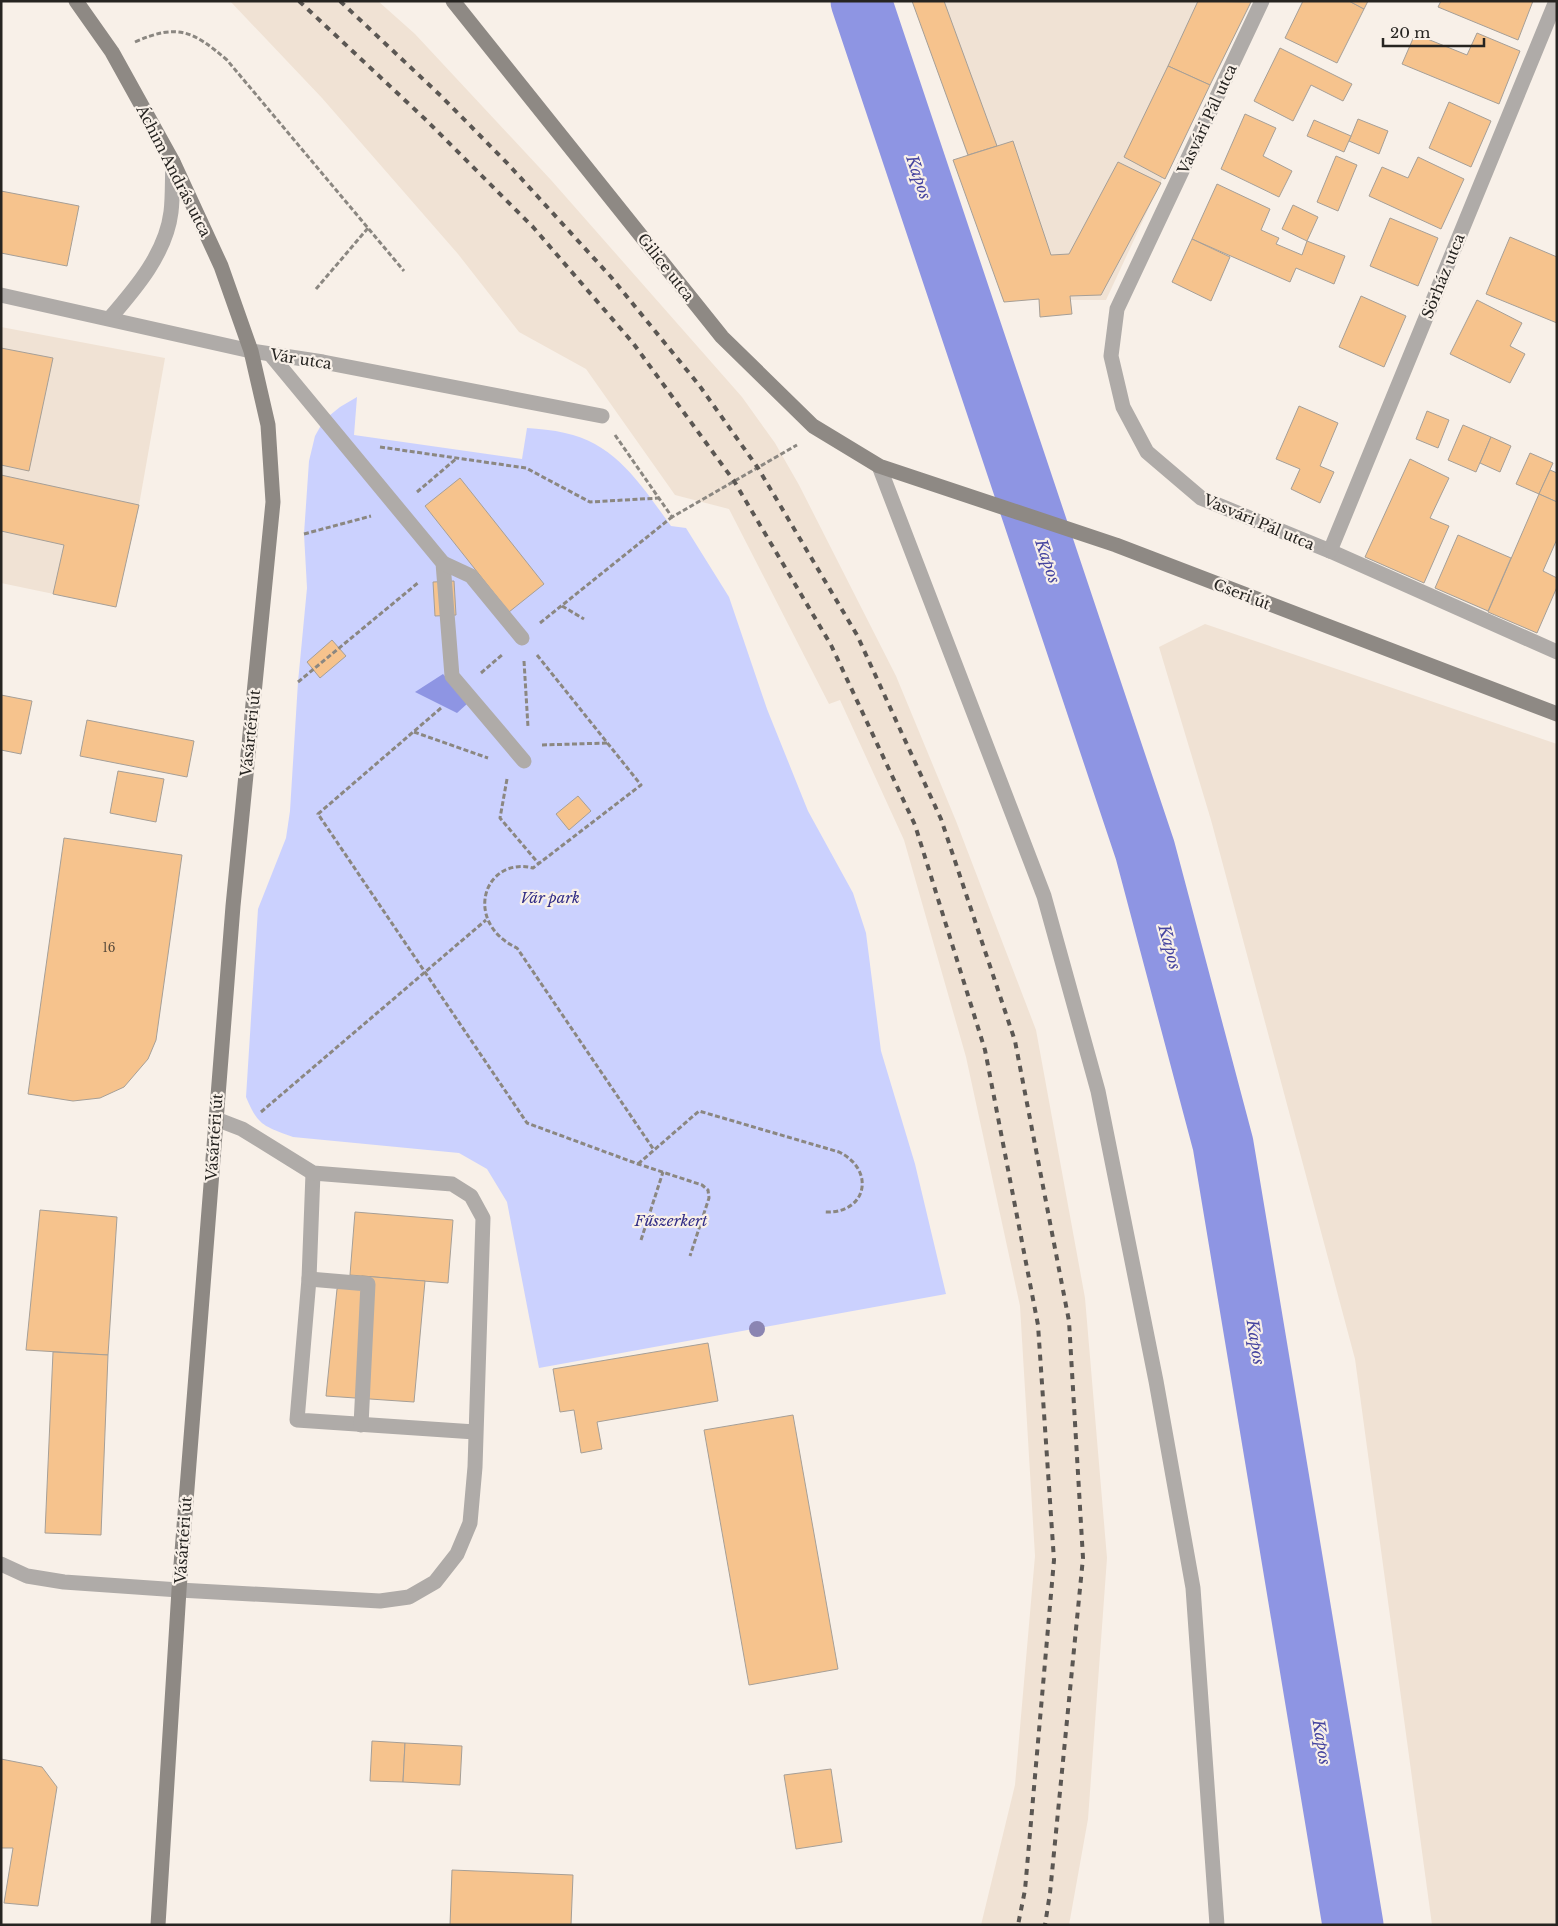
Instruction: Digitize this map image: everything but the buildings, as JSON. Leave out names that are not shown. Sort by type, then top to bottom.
[{"type":"street","name":"Áchim András utca","points":[[76,1],[112,52],[173,162],[221,266],[251,351]]},
{"type":"street","name":"Gilice utca","points":[[453,1],[722,337],[813,426],[879,466],[924,481]]},
{"type":"street","name":"Vasvári Pál utca","points":[[1262,1],[1117,309],[1111,356],[1123,407],[1147,452],[1201,498],[1330,551],[1557,652]]},
{"type":"street","name":"Sörház utca","points":[[1330,551],[1556,1]]},
{"type":"street","points":[[110,318],[137,288],[158,252],[171,214],[173,162]]},
{"type":"street","name":"Vár utca","points":[[1,295],[251,351],[602,416]]},
{"type":"street","name":"Vásártéri út","points":[[158,1925],[180,1590],[233,906],[273,502],[268,425],[251,351]]},
{"type":"street","points":[[270,354],[399,508],[442,563],[471,576],[522,638]]},
{"type":"street","points":[[879,466],[1044,896],[1098,1091],[1156,1381],[1193,1588],[1217,1925]]},
{"type":"street","name":"Cseri út","points":[[924,481],[1116,546],[1557,714]]},
{"type":"street","points":[[442,563],[452,676],[524,761]]},
{"type":"street","points":[[1,1564],[27,1576],[64,1582],[380,1601],[409,1597],[435,1582],[457,1554],[470,1523],[475,1432],[483,1218],[471,1196],[452,1184],[313,1173],[242,1129],[216,1119]]},
{"type":"street","points":[[313,1173],[309,1280],[297,1420],[475,1432]]},
{"type":"street","points":[[309,1280],[368,1284],[361,1425]]},
{"type":"path","points":[[112,52],[158,32],[182,32],[204,41],[227,60],[404,271]]},
{"type":"path","points":[[316,289],[368,228]]},
{"type":"path","points":[[602,416],[672,517]]},
{"type":"path","points":[[462,689],[672,517],[795,448],[813,426]]},
{"type":"path","points":[[342,441],[526,468],[590,502],[659,498]]},
{"type":"path","points":[[304,534],[399,508],[457,458]]},
{"type":"path","points":[[298,682],[442,563]]},
{"type":"path","points":[[562,606],[584,619]]},
{"type":"path","points":[[522,638],[641,785],[533,868],[522,866],[505,869],[493,881],[486,894],[484,907],[486,920],[492,932],[503,942],[516,948],[654,1150]]},
{"type":"path","points":[[441,708],[318,814],[527,1123],[638,1164],[702,1185],[708,1190],[710,1198],[690,1256]]},
{"type":"path","points":[[536,750],[542,745],[607,743]]},
{"type":"path","points":[[512,773],[507,777],[500,818],[539,864]]},
{"type":"path","points":[[242,1129],[486,920]]},
{"type":"path","points":[[638,1164],[699,1111],[839,1152],[850,1157],[859,1167],[863,1178],[858,1198],[852,1205],[843,1210],[825,1212]]},
{"type":"path","points":[[641,1240],[663,1172]]},
{"type":"shaded area","points":[[230,1],[378,1],[415,34],[551,180],[742,397],[775,443],[799,485],[896,676],[956,821],[1036,1030],[1085,1298],[1107,1558],[1088,1819],[1069,1925],[981,1925],[1015,1785],[1035,1556],[1020,1306],[966,1057],[904,840],[840,700],[829,704],[729,509],[675,495],[586,369],[519,332],[458,254],[322,98]]},
{"type":"shaded area","points":[[915,1],[1245,1],[1106,300],[1016,300]]},
{"type":"shaded area","points":[[1,327],[165,358],[139,505],[116,607],[1,583]]},
{"type":"shaded area","points":[[1205,624],[1557,744],[1557,1925],[1432,1925],[1355,1359],[1211,820],[1159,647]]},
{"type":"green space","name":"Vár park","points":[[357,397],[354,435],[522,459],[527,428],[556,431],[583,438],[599,446],[627,469],[671,526],[686,528],[729,597],[767,709],[808,811],[853,893],[866,933],[881,1051],[915,1164],[946,1294],[539,1368],[507,1202],[487,1169],[459,1153],[293,1137],[263,1124],[254,1114],[246,1097],[258,909],[286,838],[290,811],[298,682],[307,588],[304,534],[309,461],[315,436],[324,420],[340,407]]},
{"type":"water","points":[[443,674],[468,703],[457,713],[415,692]]},
{"type":"waterway","name":"Kapos","points":[[861,1],[1145,850],[1223,1144],[1353,1925]]},
{"type":"railway","points":[[299,1],[425,119],[533,227],[633,343],[734,481],[831,645],[915,825],[985,1050],[1038,1325],[1054,1560],[1025,1890],[1018,1925]]},
{"type":"railway","points":[[340,1],[441,96],[508,164],[611,277],[699,385],[758,468],[857,635],[941,819],[1015,1041],[1069,1321],[1083,1558],[1050,1893],[1045,1925]]},
{"type":"park label","name":"Fűszerkert","points":[[671,1220]]}]
